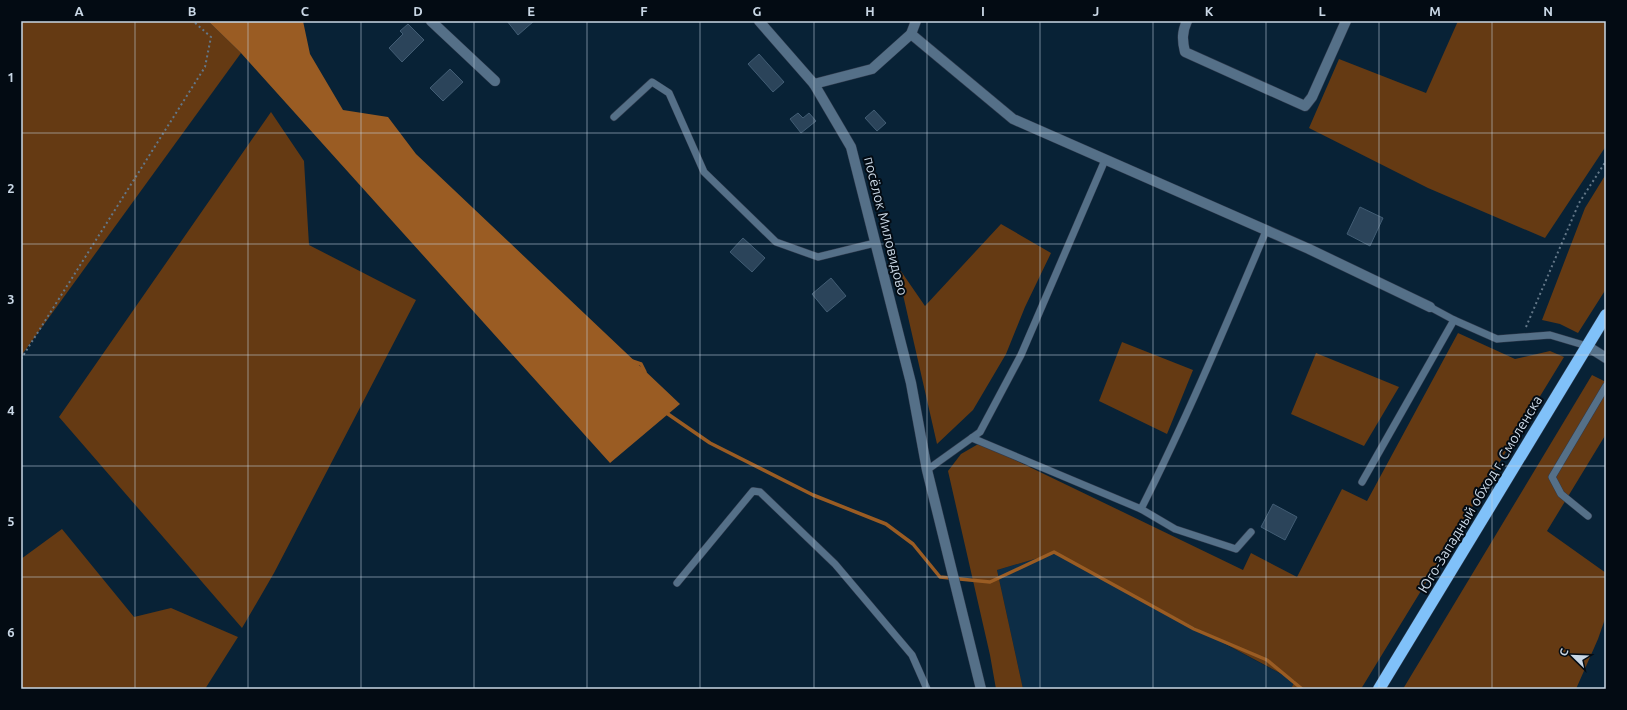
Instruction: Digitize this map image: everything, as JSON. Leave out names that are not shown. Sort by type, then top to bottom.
[{"type":"highway","name":"Юго-Западный обход г. Смоленска","points":[[1379,689],[1606,315]]},
{"type":"street","points":[[431,21],[495,81]]},
{"type":"street","name":"посёлок Миловидово","points":[[759,21],[814,84],[851,147],[911,383],[927,470],[981,689]]},
{"type":"street","points":[[814,84],[872,69],[911,34],[916,21]]},
{"type":"street","points":[[1187,21],[1183,30],[1182,40],[1185,52],[1305,106],[1312,97],[1346,21]]},
{"type":"street","points":[[911,34],[1013,119],[1309,249],[1430,307]]},
{"type":"street","points":[[1587,346],[1606,358]]},
{"type":"lane","points":[[614,117],[652,82],[669,93],[704,172],[776,242],[818,257],[875,244]]},
{"type":"lane","points":[[927,470],[980,432],[1021,355],[1105,160]]},
{"type":"lane","points":[[1142,509],[1211,362],[1266,231]]},
{"type":"lane","points":[[1430,307],[1454,320],[1497,339],[1550,336],[1587,346]]},
{"type":"lane","points":[[1362,482],[1454,320]]},
{"type":"lane","points":[[1588,516],[1561,494],[1552,477],[1606,386]]},
{"type":"lane","points":[[972,438],[1142,509],[1175,528],[1236,549],[1251,532]]},
{"type":"lane","points":[[677,583],[753,491],[760,492],[836,564],[912,655],[927,689]]},
{"type":"path","points":[[21,359],[206,67],[211,37],[194,21]]},
{"type":"path","points":[[1522,337],[1579,203],[1606,161]]},
{"type":"shaded area","points":[[21,21],[208,21],[241,53],[21,356]]},
{"type":"shaded area","points":[[208,21],[303,21],[310,54],[343,110],[388,117],[416,154],[680,404],[610,463],[241,53]]},
{"type":"shaded area","points":[[1458,21],[1606,21],[1606,146],[1545,238],[1428,188],[1309,128],[1339,59],[1426,93]]},
{"type":"shaded area","points":[[271,112],[304,161],[309,245],[416,300],[274,573],[242,628],[59,417]]},
{"type":"shaded area","points":[[1606,174],[1606,289],[1578,333],[1560,324],[1542,320],[1585,208]]},
{"type":"shaded area","points":[[1001,224],[1051,253],[1025,307],[1006,354],[973,410],[937,444],[896,264],[925,306]]},
{"type":"shaded area","points":[[1458,333],[1515,359],[1550,351],[1564,357],[1361,689],[1291,689],[1295,681],[1055,553],[997,570],[1023,689],[996,689],[990,655],[948,471],[961,454],[980,443],[1243,570],[1251,553],[1297,577],[1342,489],[1367,501]]},
{"type":"shaded area","points":[[1122,342],[1193,370],[1167,434],[1099,401]]},
{"type":"shaded area","points":[[1316,353],[1399,387],[1364,446],[1291,414]]},
{"type":"shaded area","points":[[1592,375],[1606,382],[1606,434],[1547,531],[1606,573],[1606,616],[1598,639],[1576,689],[1403,689]]},
{"type":"shaded area","points":[[62,529],[134,617],[171,608],[238,637],[205,689],[21,689],[21,559]]},
{"type":"shaded area","points":[[1055,553],[1296,682],[1291,689],[1023,689],[997,570]]},
{"type":"building","points":[[507,21],[534,21],[518,35]]},
{"type":"building","points":[[408,24],[424,40],[402,62],[389,48],[403,34],[400,31]]},
{"type":"building","points":[[759,54],[784,82],[773,92],[748,64]]},
{"type":"building","points":[[450,69],[463,82],[443,101],[430,88]]},
{"type":"building","points":[[874,110],[886,123],[877,131],[865,118]]},
{"type":"building","points":[[798,113],[803,118],[809,113],[816,121],[801,133],[790,119]]},
{"type":"building","points":[[1360,207],[1383,218],[1370,246],[1347,234]]},
{"type":"building","points":[[743,238],[765,258],[752,272],[730,252]]},
{"type":"building","points":[[831,278],[846,296],[827,312],[812,294]]},
{"type":"building","points":[[1273,504],[1297,517],[1285,540],[1261,527]]},
{"type":"waterway","points":[[632,361],[641,364],[645,372]]},
{"type":"waterway","points":[[665,412],[710,443],[813,495],[886,524],[913,544],[940,577],[990,582],[1054,552],[1194,629],[1267,660],[1302,689]]}]
